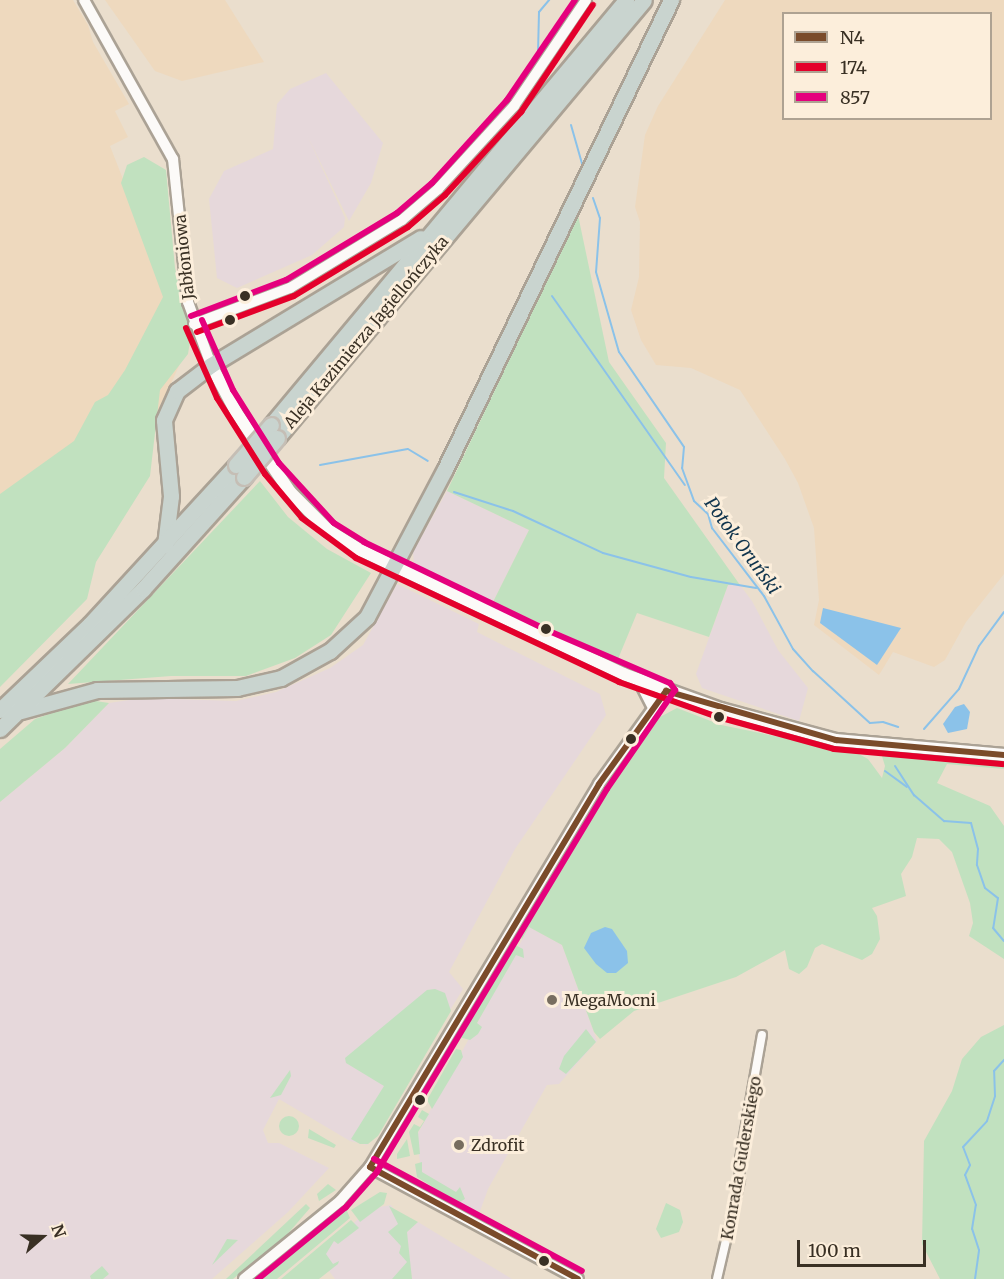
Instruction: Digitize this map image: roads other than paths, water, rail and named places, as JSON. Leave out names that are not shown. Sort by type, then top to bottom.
[{"type":"highway","name":"Aleja Kazimierza Jagiellończyka","points":[[274,431],[431,232],[627,0]]},
{"type":"highway","name":"Aleja Kazimierza Jagiellończyka","points":[[0,729],[144,589],[240,471],[644,0]]},
{"type":"highway","points":[[21,711],[97,690],[237,688],[281,678],[314,662],[343,641],[367,617],[396,568],[671,0]]},
{"type":"highway","points":[[165,545],[171,496],[164,420],[177,391],[211,365],[431,232]]},
{"type":"highway","name":"Aleja Kazimierza Jagiellończyka","points":[[0,710],[90,624],[240,471]]},
{"type":"main road","name":"Jabłoniowa","points":[[211,365],[272,468],[308,511],[360,550],[396,568],[641,682],[666,691],[836,740],[1004,755]]},
{"type":"main road","points":[[641,682],[654,708]]},
{"type":"street","name":"Jabłoniowa","points":[[84,0],[173,159],[186,290],[194,324],[211,365]]},
{"type":"street","points":[[194,324],[290,288],[402,220],[438,189],[514,106],[586,0]]},
{"type":"street","points":[[244,1279],[340,1201],[370,1167],[599,784],[666,691]]},
{"type":"street","name":"Konrada Guderskiego","points":[[717,1279],[740,1180],[739,1165],[762,1035]]},
{"type":"street","points":[[370,1167],[578,1279]]},
{"type":"water","points":[[823,608],[901,628],[877,665],[820,623]]},
{"type":"water","points":[[964,704],[970,712],[967,729],[948,733],[943,724],[955,707]]},
{"type":"water","points":[[605,927],[612,929],[627,951],[628,963],[616,973],[607,973],[596,964],[584,948],[591,933]]},
{"type":"waterway","name":"Potok Oruński","points":[[538,53],[539,12],[549,0]]},
{"type":"waterway","name":"Potok Oruński","points":[[571,125],[583,167]]},
{"type":"waterway","name":"Potok Oruński","points":[[593,198],[600,218],[596,272],[619,352],[684,447],[682,468],[694,501],[708,514],[712,528],[764,596],[793,649],[813,671],[870,723],[883,722],[898,727]]},
{"type":"waterway","points":[[552,296],[685,485]]},
{"type":"waterway","points":[[320,465],[408,449],[428,461]]},
{"type":"waterway","points":[[454,492],[513,511],[603,553],[691,577],[756,588]]},
{"type":"waterway","points":[[924,729],[959,689],[979,646],[1004,612]]},
{"type":"waterway","name":"Potok Oruński","points":[[895,766],[914,795],[944,821],[971,823],[978,849],[977,865],[985,888],[998,898],[993,928],[1004,941]]},
{"type":"waterway","points":[[885,771],[907,787]]},
{"type":"waterway","name":"Potok Oruński","points":[[975,1279],[979,1250],[972,1229],[976,1205],[965,1175],[970,1165],[963,1147],[987,1121],[995,1096],[994,1071],[1004,1060]]},
{"type":"place","name":"MegaMocni","points":[[552,1000]]},
{"type":"place","name":"Zdrofit","points":[[459,1145]]}]
